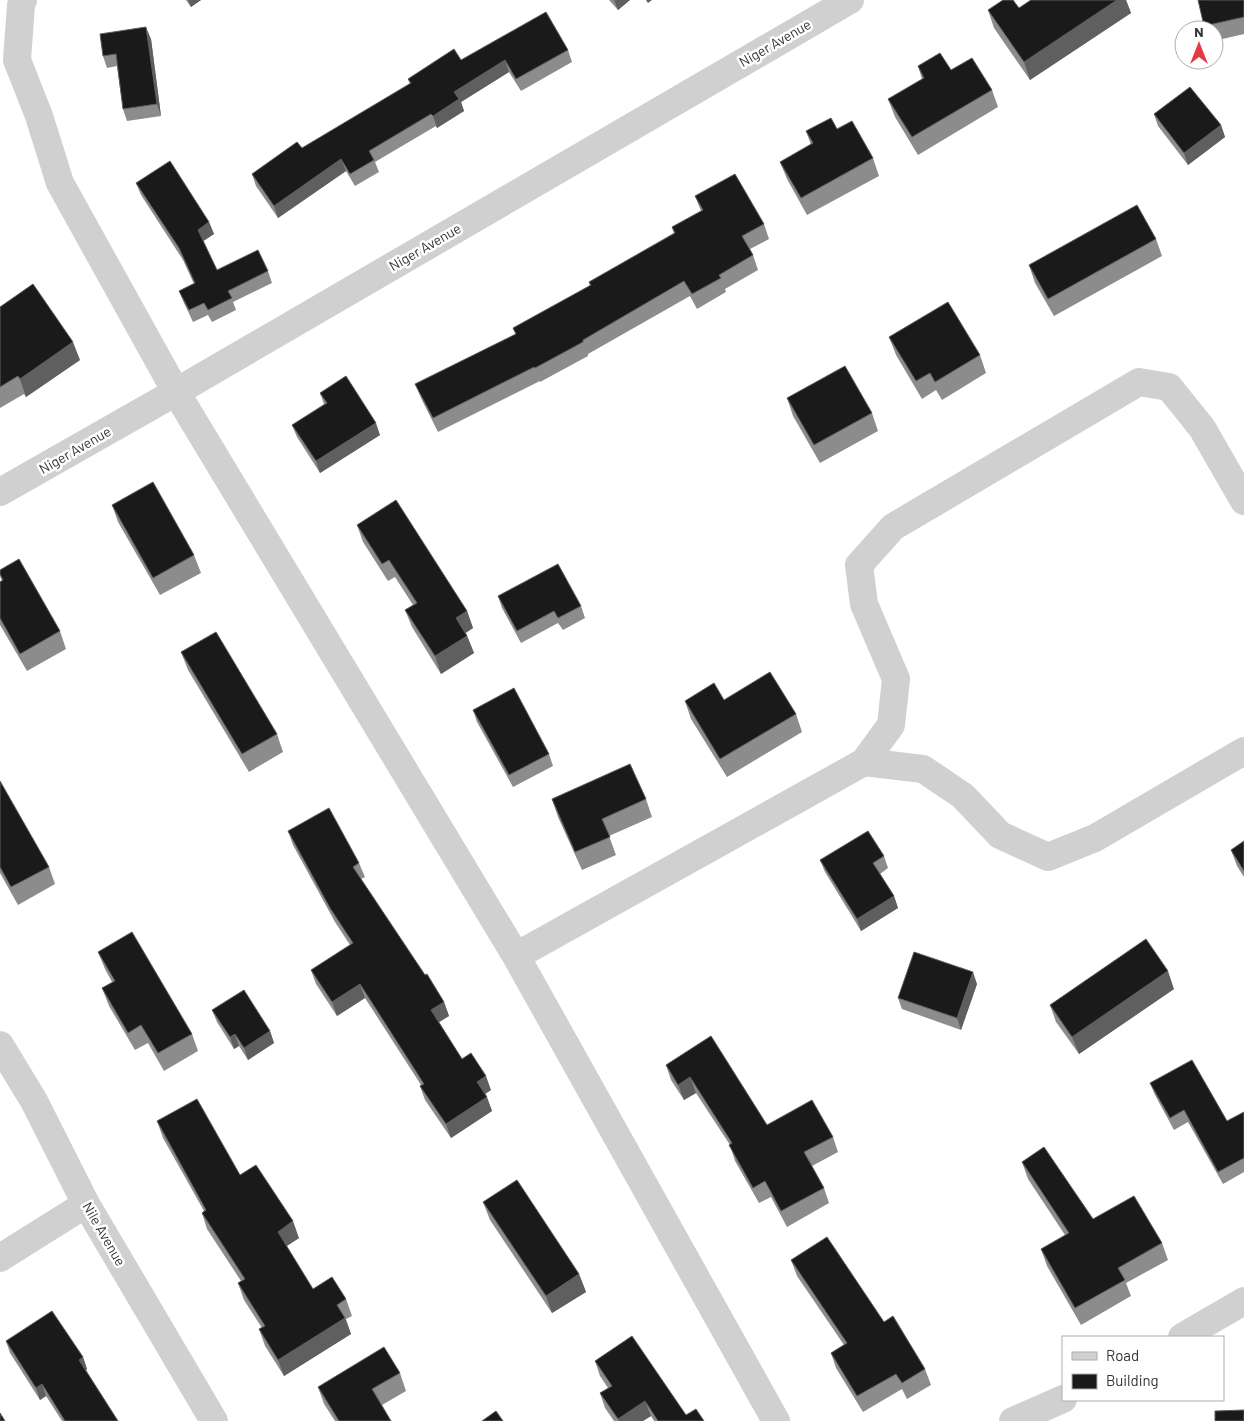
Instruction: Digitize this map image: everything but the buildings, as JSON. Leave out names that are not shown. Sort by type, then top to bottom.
[{"type":"street","points":[[23,0],[17,60],[39,116],[60,183],[176,392],[516,956],[776,1421]]},
{"type":"street","name":"Niger Avenue","points":[[0,492],[176,392],[850,0]]},
{"type":"street","points":[[516,956],[864,762],[891,725],[896,679],[864,604],[859,565],[893,527],[1139,382],[1169,387],[1202,428],[1244,501]]},
{"type":"street","points":[[864,762],[923,769],[963,796],[1000,835],[1048,857],[1095,838],[1244,751]]},
{"type":"street","name":"Nile Avenue","points":[[0,1045],[34,1101],[86,1204],[214,1421]]},
{"type":"street","points":[[0,1258],[86,1204]]},
{"type":"street","points":[[1184,1336],[1244,1301]]},
{"type":"street","points":[[1013,1421],[1062,1399]]}]
